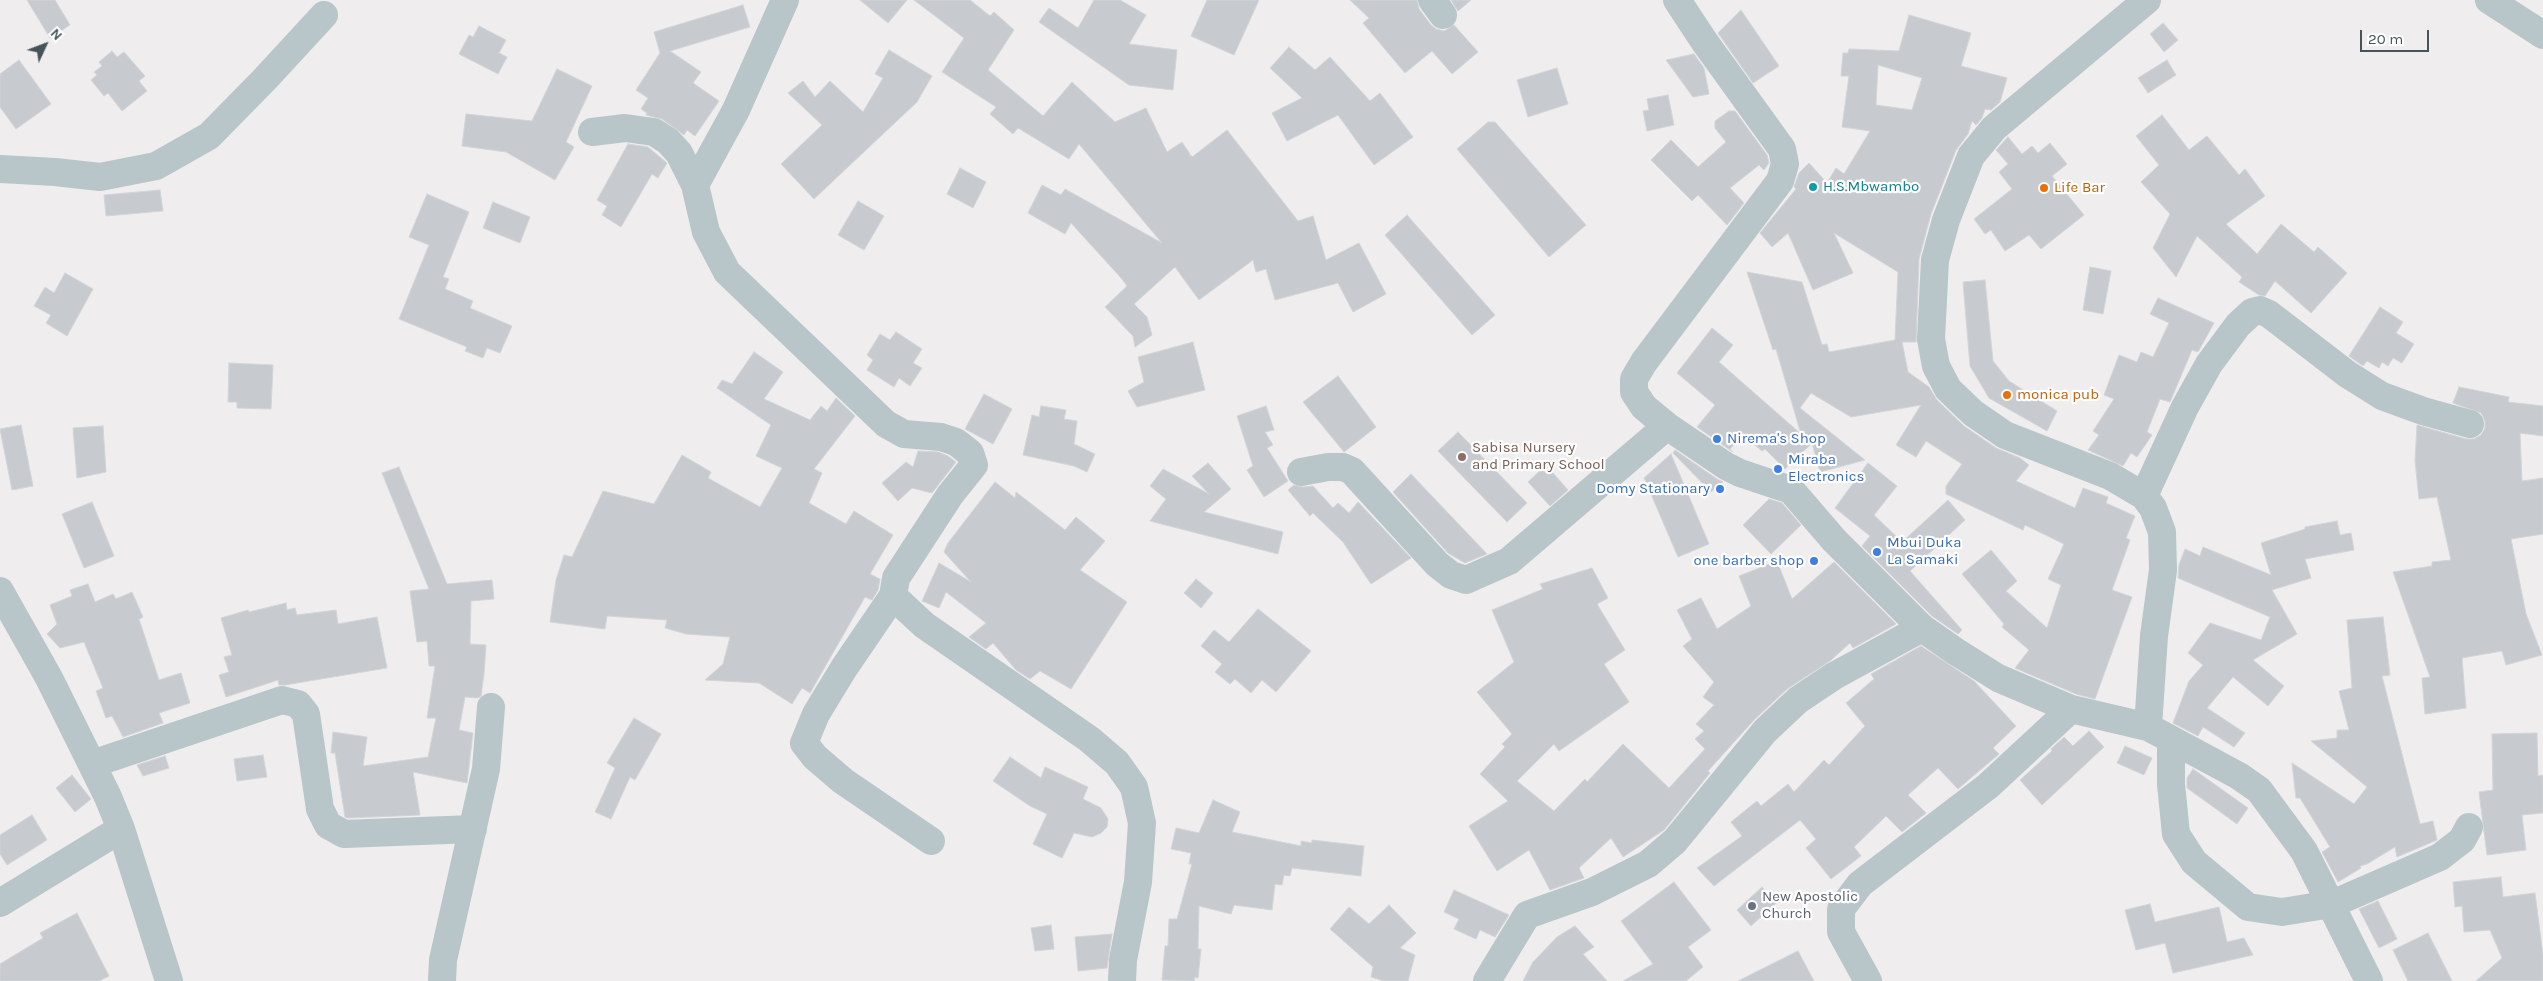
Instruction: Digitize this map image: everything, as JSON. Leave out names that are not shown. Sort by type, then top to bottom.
[{"type":"street","points":[[695,185],[736,110],[785,0]]},
{"type":"street","points":[[1677,0],[1704,42],[1782,149],[1786,164],[1780,181],[1644,362],[1634,379],[1634,392],[1644,407],[1667,426],[1740,473],[1791,490],[1834,540],[1922,628],[1998,678],[2071,709],[2159,734],[2239,776],[2259,790],[2304,851],[2369,981]]},
{"type":"street","points":[[2147,0],[1994,128],[1971,156],[1946,220],[1935,260],[1931,339],[1936,366],[1948,390],[1973,413],[2005,434],[2110,476],[2144,496],[2153,508],[2162,532],[2163,570],[2154,636],[2159,734],[2171,784],[2176,834],[2194,862],[2248,907],[2282,912],[2332,904],[2440,857],[2462,840],[2469,827]]},
{"type":"street","points":[[2489,0],[2543,36]]},
{"type":"street","points":[[0,169],[100,177],[156,166],[209,136],[324,15]]},
{"type":"street","points":[[592,132],[625,128],[654,132],[668,141],[680,153],[695,185],[706,232],[727,272],[886,424],[904,434],[941,437],[956,442],[970,453],[974,465],[950,495],[896,578],[893,596],[816,714],[804,743],[815,757],[842,781],[931,841]]},
{"type":"street","points":[[2144,496],[2180,416],[2210,364],[2238,325],[2252,312],[2260,310],[2269,314],[2347,374],[2382,396],[2423,411],[2470,424]]},
{"type":"street","points":[[1301,472],[1328,467],[1343,467],[1352,470],[1438,564],[1451,574],[1466,580],[1509,561],[1667,426]]},
{"type":"street","points":[[0,591],[48,678],[92,764],[121,829],[169,981]]},
{"type":"street","points":[[893,596],[924,625],[1089,739],[1117,763],[1134,788],[1142,822],[1138,882],[1123,960],[1122,981]]},
{"type":"street","points":[[1487,981],[1527,915],[1592,892],[1648,864],[1676,840],[1765,731],[1798,700],[1834,676],[1922,628]]},
{"type":"street","points":[[92,764],[282,700],[298,704],[306,714],[320,809],[328,825],[344,834],[473,829]]},
{"type":"street","points":[[442,981],[443,960],[486,768],[491,707]]},
{"type":"street","points":[[1868,981],[1841,932],[1841,909],[1860,884],[1988,786],[2071,709]]},
{"type":"street","points":[[0,903],[121,829]]},
{"type":"building","points":[[27,0],[55,0],[70,25],[50,38]]},
{"type":"building","points":[[860,0],[907,0],[888,23]]},
{"type":"building","points":[[914,0],[970,0],[990,16],[994,12],[1014,30],[988,70],[1043,116],[1072,82],[1115,122],[1146,108],[1167,152],[1182,142],[1190,154],[1189,156],[1191,155],[1192,157],[1227,130],[1298,221],[1313,216],[1326,260],[1359,243],[1386,294],[1353,312],[1338,283],[1275,300],[1266,269],[1256,272],[1253,260],[1199,300],[1175,267],[1134,304],[1147,317],[1152,335],[1135,347],[1133,336],[1105,307],[1127,286],[1122,279],[1071,223],[1065,234],[1028,213],[1042,185],[1061,195],[1065,189],[1162,243],[1079,144],[1069,159],[1018,128],[1013,134],[990,114],[996,107],[942,72],[964,38]]},
{"type":"building","points":[[1094,0],[1120,0],[1146,15],[1129,44],[1177,50],[1173,90],[1129,85],[1039,22],[1049,8],[1078,28]]},
{"type":"building","points":[[1207,0],[1259,0],[1234,55],[1191,36]]},
{"type":"building","points":[[1350,0],[1417,0],[1419,9],[1431,25],[1436,29],[1444,31],[1454,25],[1478,52],[1452,74],[1432,51],[1405,73],[1363,23],[1369,18]]},
{"type":"building","points":[[1451,0],[1471,0],[1458,11]]},
{"type":"building","points":[[743,5],[750,27],[670,51],[701,72],[693,83],[719,101],[695,136],[687,130],[684,135],[662,119],[646,115],[647,113],[641,109],[648,98],[636,90],[660,53],[654,32]]},
{"type":"building","points":[[1741,10],[1779,66],[1753,83],[1718,33]]},
{"type":"building","points":[[1909,15],[1971,33],[1961,66],[2007,78],[2000,102],[1991,110],[1985,109],[1982,118],[1976,125],[1972,121],[1968,134],[1956,150],[1931,214],[1919,259],[1916,342],[1902,342],[1908,372],[1929,387],[1937,400],[1964,426],[1996,448],[2020,458],[2029,465],[2016,481],[2075,508],[2083,488],[2108,497],[2106,503],[2135,516],[2126,538],[2130,540],[2112,590],[2132,597],[2095,699],[2076,694],[2015,668],[2029,650],[2002,627],[2004,624],[1962,574],[1991,550],[2017,581],[2006,591],[2047,628],[2061,585],[2048,579],[2064,544],[2025,525],[2023,530],[1946,494],[1946,486],[1962,464],[1926,441],[1916,457],[1896,445],[1921,405],[1851,417],[1811,393],[1800,408],[1865,460],[1820,472],[1812,443],[1785,469],[1765,449],[1762,451],[1743,435],[1730,449],[1733,452],[1697,427],[1715,405],[1677,373],[1712,328],[1733,345],[1719,362],[1801,434],[1776,349],[1773,350],[1747,272],[1802,282],[1822,345],[1827,344],[1829,352],[1895,340],[1898,272],[1834,233],[1853,273],[1813,290],[1788,233],[1772,247],[1760,233],[1796,189],[1794,187],[1799,173],[1809,163],[1827,183],[1836,168],[1844,174],[1870,131],[1842,127],[1849,76],[1841,76],[1843,53],[1848,53],[1849,49],[1899,51]],"holes":[[[1878,65],[1922,78],[1912,110],[1876,105]]]},
{"type":"building","points":[[2163,23],[2178,40],[2164,52],[2150,34]]},
{"type":"building","points":[[479,26],[506,40],[499,53],[507,57],[498,74],[459,54],[469,35],[473,37]]},
{"type":"building","points":[[1289,47],[1315,70],[1330,57],[1370,101],[1380,93],[1413,137],[1374,165],[1338,115],[1287,141],[1272,113],[1302,98],[1270,68]]},
{"type":"building","points":[[889,50],[932,76],[917,102],[814,199],[781,164],[822,125],[788,93],[803,81],[815,97],[830,81],[863,112],[883,78],[875,74]]},
{"type":"building","points":[[112,51],[117,57],[124,52],[145,76],[139,81],[147,91],[122,111],[108,93],[104,96],[91,80],[97,75],[94,72],[102,66],[99,62]]},
{"type":"building","points":[[1694,54],[1704,68],[1709,94],[1693,97],[1666,60]]},
{"type":"building","points":[[19,60],[51,104],[16,129],[0,107],[0,74]]},
{"type":"building","points":[[2167,60],[2176,75],[2148,93],[2138,78]]},
{"type":"building","points":[[1557,68],[1568,104],[1528,117],[1517,80]]},
{"type":"building","points":[[557,69],[592,86],[566,142],[574,147],[555,180],[506,152],[462,146],[466,114],[532,121]]},
{"type":"building","points":[[1668,95],[1674,125],[1647,131],[1643,111],[1649,110],[1647,99]]},
{"type":"building","points":[[1729,111],[1735,111],[1767,155],[1769,163],[1764,170],[1759,165],[1730,188],[1744,203],[1727,225],[1698,195],[1692,201],[1651,160],[1671,140],[1698,167],[1726,142],[1715,128],[1715,121]]},
{"type":"building","points":[[2162,115],[2189,150],[2207,136],[2239,175],[2245,169],[2265,196],[2226,224],[2257,254],[2281,224],[2314,252],[2318,247],[2347,273],[2311,313],[2275,281],[2265,296],[2259,295],[2239,282],[2242,277],[2197,236],[2176,277],[2153,248],[2170,214],[2141,182],[2159,165],[2136,136]]},
{"type":"building","points":[[1488,122],[1495,122],[1586,225],[1549,257],[1457,149]]},
{"type":"building","points":[[2008,137],[2022,154],[2032,146],[2038,153],[2050,143],[2067,164],[2052,176],[2084,215],[2041,249],[2029,235],[2005,251],[1991,230],[1985,234],[1974,219],[2012,189],[1999,172],[2008,164],[1996,150]]},
{"type":"building","points":[[628,144],[648,147],[667,163],[658,178],[652,174],[621,227],[602,215],[607,206],[597,200]]},
{"type":"building","points":[[960,168],[986,182],[973,208],[947,194]]},
{"type":"building","points":[[160,190],[163,211],[106,216],[104,195]]},
{"type":"building","points":[[427,194],[469,212],[443,277],[449,279],[445,289],[473,301],[470,308],[512,326],[500,353],[487,348],[483,358],[465,351],[467,347],[399,319],[429,245],[409,237]]},
{"type":"building","points":[[858,201],[884,216],[864,250],[838,235]]},
{"type":"building","points":[[493,202],[530,217],[520,243],[483,228]]},
{"type":"building","points":[[1407,215],[1495,315],[1472,335],[1385,235]]},
{"type":"building","points":[[2090,267],[2111,271],[2103,314],[2083,310]]},
{"type":"building","points":[[65,273],[93,289],[67,336],[46,323],[51,315],[34,306],[45,287],[54,293]]},
{"type":"building","points":[[1985,280],[1993,361],[2009,381],[2057,411],[2047,431],[1989,398],[1970,366],[1963,282]]},
{"type":"building","points":[[2158,298],[2214,323],[2198,352],[2192,350],[2170,402],[2160,399],[2147,432],[2152,435],[2137,457],[2131,453],[2123,466],[2088,450],[2099,435],[2093,431],[2114,399],[2104,395],[2119,355],[2137,362],[2141,352],[2153,357],[2169,323],[2150,314]]},
{"type":"building","points":[[2380,307],[2403,322],[2396,333],[2414,344],[2402,363],[2393,358],[2388,366],[2382,362],[2379,368],[2367,361],[2363,366],[2349,356]]},
{"type":"building","points":[[896,332],[922,349],[913,363],[922,368],[910,386],[899,378],[894,387],[867,370],[873,360],[867,355],[880,334],[890,340]]},
{"type":"building","points":[[1193,342],[1205,390],[1137,407],[1128,391],[1144,382],[1138,357]]},
{"type":"building","points":[[754,352],[783,372],[764,399],[810,420],[821,406],[827,411],[836,398],[855,416],[814,469],[822,473],[809,503],[846,524],[854,511],[893,535],[870,574],[880,579],[878,590],[872,600],[865,597],[810,693],[802,688],[792,704],[759,683],[705,680],[723,664],[730,637],[686,634],[665,628],[667,620],[607,616],[605,629],[550,622],[556,580],[564,555],[572,557],[603,491],[654,504],[682,455],[711,472],[708,478],[760,507],[782,468],[756,456],[771,425],[717,388],[722,380],[732,384]]},
{"type":"building","points":[[229,363],[273,365],[271,409],[237,408],[237,402],[228,402]]},
{"type":"building","points":[[1338,376],[1376,427],[1344,452],[1303,402]]},
{"type":"building","points":[[2459,387],[2509,397],[2508,402],[2543,406],[2543,436],[2520,433],[2522,481],[2543,478],[2543,534],[2511,539],[2526,614],[2542,655],[2506,665],[2502,651],[2462,658],[2466,708],[2425,714],[2422,678],[2430,677],[2393,572],[2432,566],[2432,562],[2451,560],[2437,497],[2419,499],[2415,461],[2417,425],[2466,439],[2474,439],[2481,435],[2485,428],[2485,421],[2481,413],[2453,403]]},
{"type":"building","points":[[984,394],[1012,409],[993,444],[965,429]]},
{"type":"building","points":[[1041,406],[1066,410],[1064,419],[1077,421],[1074,444],[1095,454],[1087,472],[1074,466],[1023,455],[1032,415],[1039,417]]},
{"type":"building","points":[[1266,406],[1274,430],[1265,432],[1273,445],[1267,448],[1288,481],[1264,497],[1247,470],[1253,466],[1237,416]]},
{"type":"building","points":[[21,425],[33,486],[12,490],[0,429]]},
{"type":"building","points":[[103,426],[106,472],[77,478],[73,428]]},
{"type":"building","points":[[1458,432],[1527,503],[1507,522],[1438,451]]},
{"type":"building","points":[[1675,450],[1723,482],[1711,492],[1673,453]]},
{"type":"building","points":[[918,451],[938,452],[956,462],[932,493],[912,488],[898,501],[882,483],[906,462],[913,467]]},
{"type":"building","points":[[1671,454],[1709,544],[1678,557],[1644,478]]},
{"type":"building","points":[[1208,463],[1231,489],[1204,512],[1283,532],[1278,554],[1150,521],[1166,499],[1150,486],[1163,469],[1209,494],[1192,476]]},
{"type":"building","points":[[1868,463],[1897,486],[1874,515],[1902,542],[1948,500],[1965,520],[1910,571],[1962,630],[1958,634],[1932,616],[1862,546],[1870,536],[1835,508]]},
{"type":"building","points":[[1546,465],[1568,490],[1550,506],[1528,482]]},
{"type":"building","points":[[399,467],[447,584],[492,580],[494,599],[471,601],[470,644],[486,645],[481,696],[478,698],[465,697],[459,730],[473,733],[467,783],[413,772],[420,815],[348,818],[345,817],[335,753],[331,753],[333,732],[367,737],[363,766],[428,757],[436,718],[427,718],[435,666],[429,666],[427,641],[417,642],[410,591],[429,589],[382,473]]},
{"type":"building","points":[[1411,474],[1487,554],[1465,563],[1448,553],[1393,492]]},
{"type":"building","points":[[995,482],[1015,498],[1016,492],[1065,530],[1076,517],[1105,541],[1080,570],[1127,602],[1071,689],[1040,671],[1030,679],[1016,670],[993,643],[986,649],[969,637],[986,623],[946,592],[939,608],[922,601],[939,563],[971,582],[944,552],[948,543]]},
{"type":"building","points":[[1294,485],[1303,487],[1313,486],[1333,508],[1338,503],[1349,513],[1358,502],[1411,558],[1371,584],[1343,542],[1313,513],[1310,516],[1288,490]]},
{"type":"building","points":[[1769,499],[1782,503],[1801,525],[1771,554],[1743,525]]},
{"type":"building","points":[[92,502],[114,556],[84,568],[62,514]]},
{"type":"building","points":[[2337,521],[2340,535],[2351,533],[2354,550],[2305,559],[2311,578],[2272,590],[2297,634],[2253,660],[2284,686],[2268,706],[2233,677],[2207,708],[2245,733],[2234,747],[2203,727],[2198,736],[2173,723],[2189,681],[2203,665],[2188,653],[2210,623],[2261,640],[2270,617],[2178,578],[2179,565],[2185,549],[2200,556],[2203,547],[2271,575],[2261,543],[2305,529],[2305,527]]},
{"type":"building","points":[[1777,561],[1792,599],[1834,562],[1896,624],[1853,648],[1850,643],[1830,661],[1787,689],[1754,720],[1708,771],[1710,773],[1664,830],[1623,857],[1611,838],[1579,868],[1584,878],[1550,890],[1529,850],[1497,871],[1469,826],[1508,801],[1480,774],[1505,747],[1502,744],[1512,734],[1477,692],[1514,662],[1492,610],[1543,589],[1540,584],[1592,568],[1608,598],[1597,604],[1625,650],[1604,664],[1629,702],[1559,751],[1554,744],[1517,781],[1554,811],[1585,779],[1587,782],[1623,744],[1669,788],[1705,749],[1695,739],[1704,731],[1696,724],[1714,705],[1703,697],[1714,682],[1683,646],[1692,639],[1677,610],[1701,598],[1717,629],[1751,606],[1739,576]]},
{"type":"building","points":[[1196,579],[1213,593],[1201,608],[1184,593]]},
{"type":"building","points":[[88,584],[95,602],[113,594],[116,599],[132,592],[143,617],[139,619],[159,680],[181,673],[190,703],[159,713],[163,723],[123,737],[112,716],[106,718],[96,691],[103,688],[84,642],[60,648],[47,634],[57,624],[50,605],[72,596],[70,590]]},
{"type":"building","points":[[286,603],[287,610],[295,608],[297,615],[336,610],[338,624],[377,617],[387,668],[285,685],[279,685],[278,680],[226,697],[219,675],[229,672],[224,657],[232,655],[221,618],[248,610],[249,612]]},
{"type":"building","points":[[1258,609],[1311,651],[1276,692],[1262,680],[1251,693],[1235,679],[1230,684],[1215,672],[1222,664],[1201,646],[1214,630],[1229,642]]},
{"type":"building","points":[[2383,617],[2390,675],[2382,676],[2420,824],[2433,821],[2437,840],[2397,857],[2395,847],[2367,864],[2360,866],[2361,868],[2338,882],[2322,852],[2330,847],[2300,798],[2296,798],[2292,763],[2354,804],[2367,787],[2311,741],[2337,738],[2337,730],[2349,730],[2339,691],[2352,688],[2347,620]]},
{"type":"building","points":[[1921,646],[1974,681],[2016,726],[1993,748],[1999,754],[1958,789],[1938,768],[1908,795],[1926,813],[1902,832],[1886,816],[1854,847],[1861,856],[1831,879],[1806,848],[1816,839],[1800,820],[1714,886],[1697,868],[1742,836],[1731,822],[1757,801],[1761,806],[1788,784],[1794,792],[1824,760],[1829,765],[1865,726],[1846,703],[1874,679],[1871,674]]},
{"type":"building","points":[[634,718],[661,734],[635,780],[630,777],[611,819],[595,812],[615,768],[607,763]]},
{"type":"building","points":[[2089,731],[2104,747],[2042,805],[2020,780],[2052,751],[2051,749],[2064,737],[2073,746]]},
{"type":"building","points":[[2537,733],[2538,776],[2543,775],[2543,813],[2522,815],[2526,850],[2487,855],[2479,792],[2493,790],[2492,734]]},
{"type":"building","points":[[2125,746],[2152,758],[2144,775],[2117,763]]},
{"type":"building","points":[[263,755],[267,777],[237,781],[234,759]]},
{"type":"building","points":[[165,756],[169,768],[143,776],[137,765]]},
{"type":"building","points":[[1010,757],[1041,778],[1045,767],[1088,787],[1083,799],[1101,808],[1108,819],[1107,827],[1101,833],[1092,837],[1074,833],[1062,858],[1033,844],[1047,814],[1030,806],[993,781]]},
{"type":"building","points":[[2193,769],[2248,808],[2237,824],[2187,788],[2187,778]]},
{"type":"building","points":[[72,775],[91,799],[75,812],[56,788]]},
{"type":"building","points":[[1213,800],[1240,812],[1232,832],[1301,846],[1301,841],[1312,843],[1312,840],[1364,846],[1361,876],[1292,868],[1290,876],[1284,875],[1282,885],[1275,884],[1272,910],[1234,905],[1231,914],[1199,906],[1198,949],[1201,949],[1198,978],[1195,977],[1194,981],[1162,980],[1165,946],[1168,946],[1169,919],[1177,919],[1192,864],[1189,864],[1191,853],[1171,849],[1176,828],[1199,833]]},
{"type":"building","points":[[32,815],[47,840],[7,865],[0,854],[0,835]]},
{"type":"building","points":[[2501,877],[2503,897],[2535,893],[2543,955],[2543,981],[2476,981],[2502,958],[2490,930],[2464,932],[2462,906],[2455,907],[2453,882]]},
{"type":"building","points":[[1674,882],[1711,930],[1688,947],[1703,967],[1686,981],[1623,981],[1653,964],[1621,921]]},
{"type":"building","points":[[1762,887],[1776,903],[1751,926],[1737,910]]},
{"type":"building","points":[[1454,890],[1509,915],[1495,937],[1480,930],[1476,939],[1454,929],[1459,919],[1444,912]]},
{"type":"building","points":[[2378,901],[2397,939],[2379,948],[2359,909]]},
{"type":"building","points":[[2150,904],[2155,922],[2219,907],[2227,942],[2244,938],[2253,955],[2173,973],[2165,943],[2136,950],[2125,910]]},
{"type":"building","points":[[1389,905],[1416,933],[1400,948],[1415,955],[1408,981],[1384,981],[1371,977],[1373,967],[1330,929],[1349,907],[1369,924]]},
{"type":"building","points":[[77,913],[109,976],[99,981],[0,981],[0,964],[43,938],[40,933]]},
{"type":"building","points":[[1051,925],[1054,949],[1035,951],[1031,928]]},
{"type":"building","points":[[1575,926],[1594,947],[1583,954],[1607,981],[1523,981],[1533,962],[1557,937]]},
{"type":"building","points":[[2428,933],[2452,981],[2408,981],[2393,950]]},
{"type":"building","points":[[1112,934],[1107,968],[1078,971],[1075,937]]},
{"type":"building","points":[[1798,951],[1814,981],[1738,981]]},
{"type":"place","name":"H.S.Mbwambo","points":[[1813,187]]},
{"type":"place","name":"Life Bar","points":[[2044,188]]},
{"type":"place","name":"monica pub","points":[[2007,395]]},
{"type":"place","name":"Nirema's Shop","points":[[1717,439]]},
{"type":"place","name":"Sabisa Nursery and Primary School","points":[[1462,457]]},
{"type":"place","name":"Miraba Electronics","points":[[1778,469]]},
{"type":"place","name":"Domy Stationary","points":[[1720,489]]},
{"type":"place","name":"Mbui Duka La Samaki","points":[[1877,552]]},
{"type":"place","name":"one barber shop","points":[[1814,561]]},
{"type":"place","name":"New Apostolic Church","points":[[1752,906]]}]
